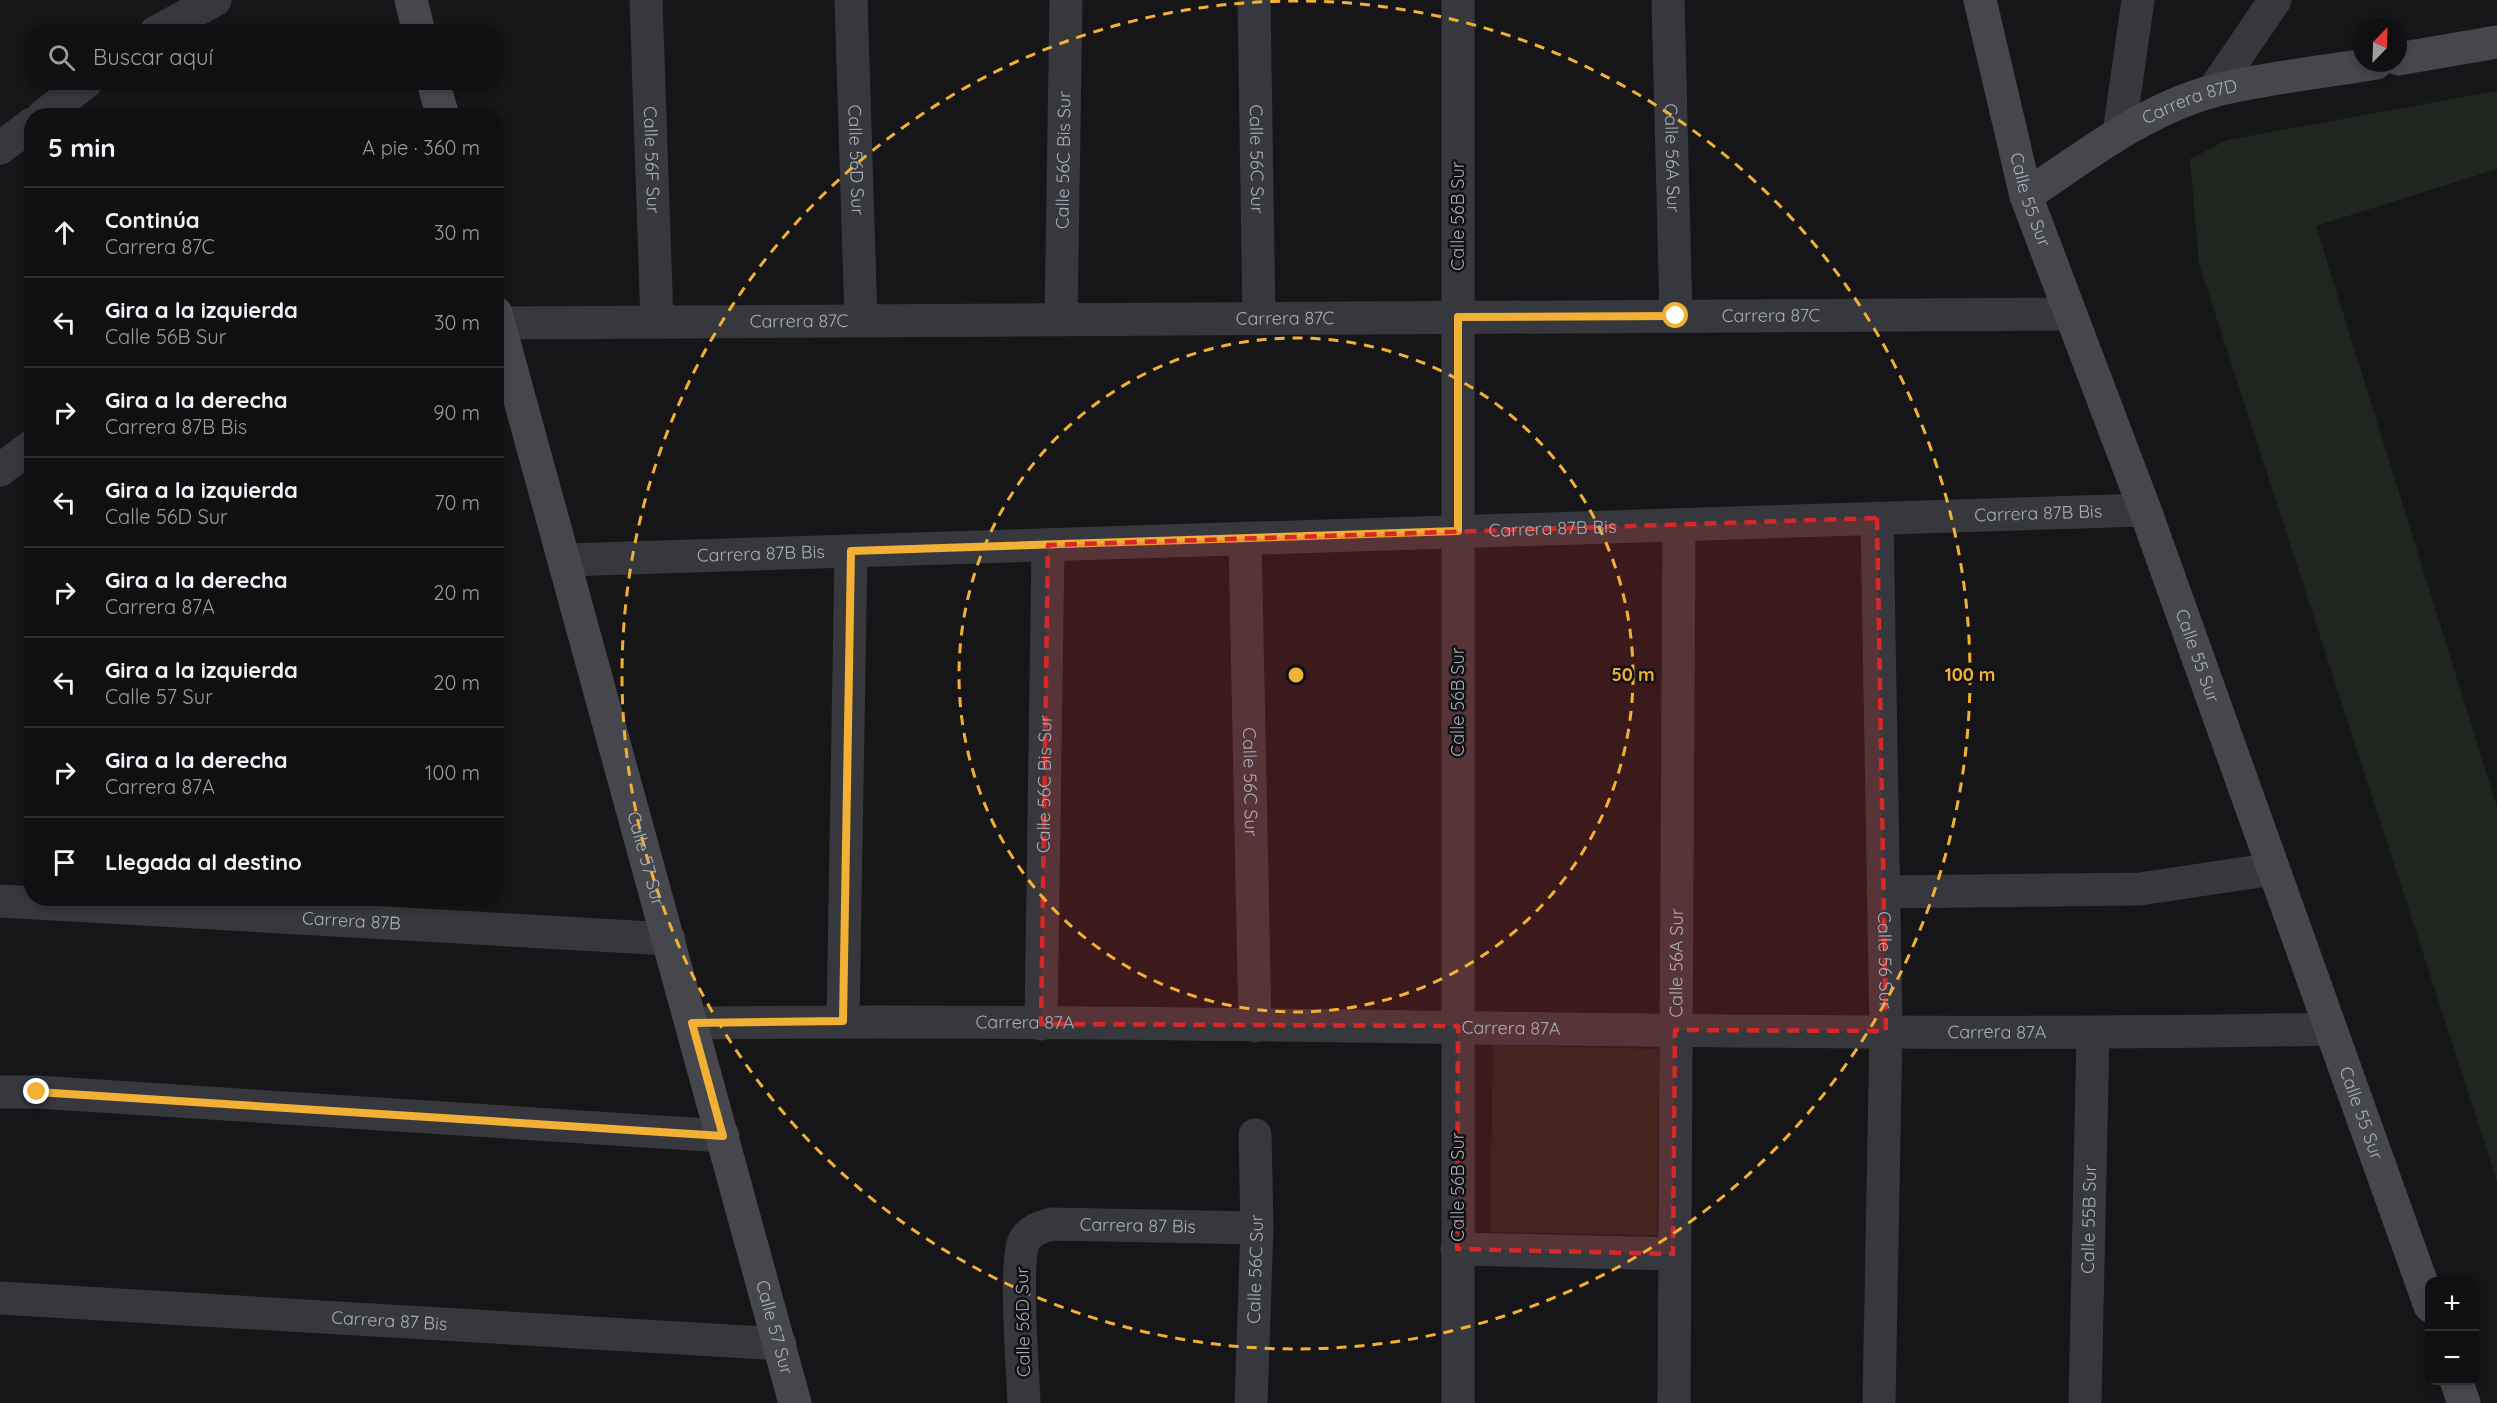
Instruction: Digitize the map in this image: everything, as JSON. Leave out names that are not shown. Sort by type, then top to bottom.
[{"type":"street","points":[[171,24],[215,0]]},
{"type":"street","points":[[411,0],[417,24]]},
{"type":"street","name":"Calle 56F Sur","points":[[646,0],[657,322]]},
{"type":"street","name":"Calle 56D Sur","points":[[851,0],[861,320]]},
{"type":"street","name":"Calle 56C Bis Sur","points":[[1061,319],[1066,0]]},
{"type":"street","name":"Calle 56C Sur","points":[[1254,0],[1259,319]]},
{"type":"street","name":"Calle 56B Sur","points":[[1458,0],[1458,1403]]},
{"type":"street","name":"Calle 56A Sur","points":[[1668,0],[1676,316]]},
{"type":"street","name":"Calle 55 Sur","points":[[1980,0],[2026,196],[2145,510],[2425,1292]]},
{"type":"street","points":[[2119,133],[2138,0]]},
{"type":"street","points":[[2213,91],[2275,0]]},
{"type":"street","points":[[2407,57],[2497,42]]},
{"type":"street","name":"Carrera 87D","points":[[2026,196],[2119,133],[2168,108],[2213,91],[2353,67]]},
{"type":"street","points":[[53,108],[76,90]]},
{"type":"street","points":[[436,90],[440,108]]},
{"type":"street","points":[[0,148],[24,130]]},
{"type":"street","name":"Carrera 87C","points":[[504,318],[657,322],[2070,314]]},
{"type":"street","name":"Calle 57 Sur","points":[[504,340],[795,1403]]},
{"type":"street","points":[[0,470],[24,452]]},
{"type":"street","name":"Carrera 87B Bis","points":[[565,560],[2145,510]]},
{"type":"street","name":"Calle 56 Sur","points":[[1877,518],[1886,1031],[1879,1403]]},
{"type":"street","name":"Calle 56A Sur","points":[[1674,1403],[1673,1254],[1679,525]]},
{"type":"street","name":"Calle 56C Sur","points":[[1245,538],[1255,1026]]},
{"type":"street","name":"Calle 56C Bis Sur","points":[[1041,1024],[1048,545]]},
{"type":"street","points":[[843,1021],[851,551]]},
{"type":"street","points":[[1883,892],[2140,889],[2273,868]]},
{"type":"street","name":"Carrera 87B","points":[[0,901],[24,901]]},
{"type":"street","name":"Carrera 87B","points":[[236,906],[414,911],[669,939]]},
{"type":"street","name":"Carrera 87A","points":[[692,1023],[843,1021],[2092,1034],[2330,1029]]},
{"type":"street","name":"Calle 55B Sur","points":[[2085,1403],[2092,1034]]},
{"type":"street","points":[[0,1092],[37,1092],[723,1136]]},
{"type":"street","name":"Calle 56C Sur","points":[[1251,1403],[1257,1228],[1255,1135]]},
{"type":"street","name":"Carrera 87 Bis","points":[[1024,1240],[1035,1230],[1051,1224],[1257,1228]]},
{"type":"street","name":"Calle 56D Sur","points":[[1024,1240],[1020,1265],[1024,1403]]},
{"type":"street","points":[[1457,1249],[1673,1254]]},
{"type":"street","name":"Carrera 87 Bis","points":[[0,1298],[780,1344]]},
{"type":"street","points":[[2458,1385],[2464,1403]]},
{"type":"highlighted area","points":[[1877,518],[1886,1031],[1675,1030],[1673,1254],[1457,1249],[1458,1026],[1041,1024],[1048,545]]},
{"type":"shaded area","points":[[2497,91],[2497,169],[2316,226],[2497,807],[2497,1181],[2199,264],[2190,159],[2227,140]]},
{"type":"shaded area","points":[[1493,1045],[1659,1049],[1657,1235],[1490,1232]]},
{"type":"route","points":[[37,1092],[723,1136],[692,1023],[843,1021],[851,551],[1458,531],[1458,317],[1676,316]]}]
